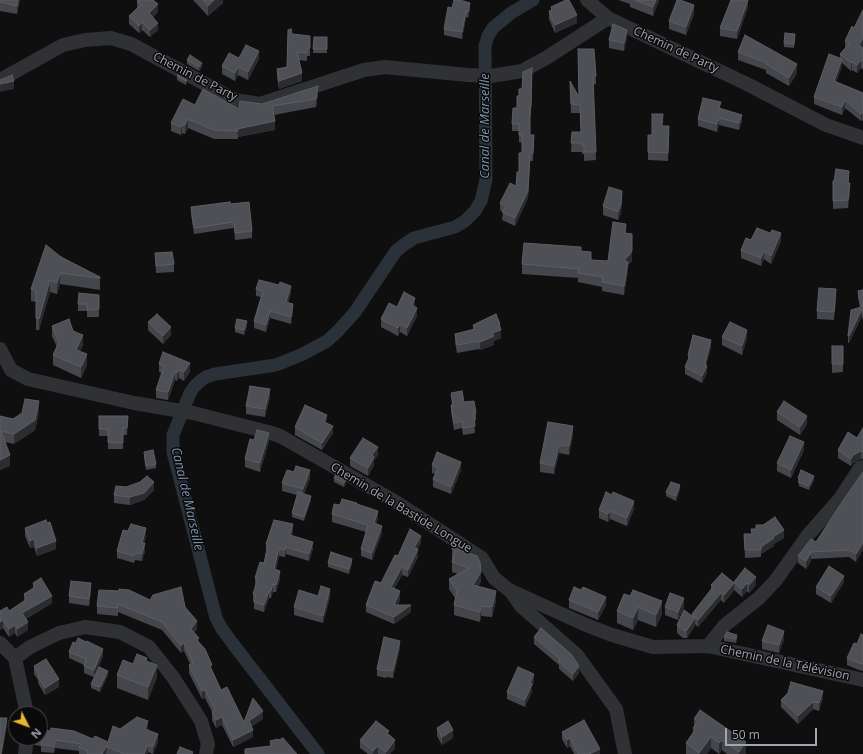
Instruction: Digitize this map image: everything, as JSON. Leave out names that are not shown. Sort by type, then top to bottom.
[{"type":"street","name":"Chemin de Party","points":[[587,0],[608,18],[747,84],[826,125],[863,138]]},
{"type":"street","name":"Chemin de Party","points":[[0,80],[63,45],[85,40],[112,38],[131,44],[235,100],[260,104],[364,70],[385,67],[491,76],[522,70],[546,58],[608,18]]},
{"type":"street","name":"Chemin de la Bastide Longue","points":[[0,349],[11,370],[28,380],[134,403],[193,413],[280,436],[396,502],[482,558],[494,578],[509,590],[586,625],[612,635],[653,647],[708,646]]},
{"type":"street","points":[[708,646],[725,625],[760,598],[776,580],[808,535],[839,500],[860,468],[863,467]]},
{"type":"street","points":[[509,590],[521,606],[577,655],[616,709],[625,754]]},
{"type":"street","points":[[14,658],[30,647],[59,633],[85,627],[120,632],[149,647],[173,677],[201,721],[208,744],[206,754]]},
{"type":"street","points":[[0,643],[14,658],[25,706]]},
{"type":"street","name":"Chemin de la Télévision","points":[[708,646],[863,680]]},
{"type":"building","points":[[0,0],[18,0],[17,6],[0,2]]},
{"type":"building","points":[[153,0],[158,4],[149,13],[158,23],[150,30],[142,22],[139,26],[129,16],[141,5],[137,1]]},
{"type":"building","points":[[203,0],[214,0],[208,6]]},
{"type":"building","points":[[454,0],[470,3],[468,12],[466,11],[462,32],[444,29],[448,7],[452,8]]},
{"type":"building","points":[[569,0],[577,15],[555,25],[549,11],[552,10],[551,7]]},
{"type":"building","points":[[635,0],[656,0],[653,7]]},
{"type":"building","points":[[677,0],[694,5],[686,27],[669,21]]},
{"type":"building","points":[[731,0],[748,0],[737,31],[720,28]]},
{"type":"building","points":[[863,10],[863,38],[859,45],[863,48],[863,61],[861,60],[857,65],[852,62],[851,63],[840,54],[849,44],[845,41],[852,26],[854,28]]},
{"type":"building","points":[[613,24],[627,30],[624,43],[609,40]]},
{"type":"building","points":[[291,29],[292,34],[310,36],[310,48],[307,48],[307,53],[297,52],[302,73],[279,81],[277,69],[287,67],[288,30]]},
{"type":"building","points":[[785,33],[795,34],[794,44],[784,43]]},
{"type":"building","points":[[745,35],[797,64],[789,78],[766,64],[767,63],[738,52]]},
{"type":"building","points":[[314,37],[327,37],[327,49],[313,49]]},
{"type":"building","points":[[246,45],[259,51],[248,72],[238,67],[235,73],[222,66],[229,53],[239,58]]},
{"type":"building","points":[[578,49],[594,49],[596,76],[593,76],[596,152],[584,152],[584,146],[582,146],[582,143],[571,143],[572,132],[581,132],[580,105],[571,104],[570,81],[579,97]]},
{"type":"building","points":[[829,54],[842,59],[834,81],[863,93],[863,113],[862,112],[861,114],[845,100],[842,107],[814,97]]},
{"type":"building","points":[[190,55],[202,63],[199,67],[187,60]]},
{"type":"building","points":[[532,68],[530,135],[534,135],[533,153],[530,154],[528,191],[515,218],[502,212],[506,206],[500,203],[510,183],[516,186],[517,172],[519,172],[519,153],[522,153],[522,135],[519,135],[519,124],[512,124],[513,108],[517,108],[517,96],[519,96],[519,89],[522,89],[523,72]]},
{"type":"building","points":[[12,75],[14,81],[0,84],[0,80]]},
{"type":"building","points":[[178,75],[187,80],[186,81],[177,76]]},
{"type":"building","points":[[318,86],[316,99],[272,106],[275,121],[237,129],[238,131],[214,130],[188,119],[185,125],[182,124],[181,127],[171,123],[183,99],[195,105],[203,89],[239,109],[240,101],[262,104]]},
{"type":"building","points":[[703,98],[721,102],[719,108],[742,115],[739,123],[719,118],[717,124],[698,119]]},
{"type":"building","points":[[652,114],[663,114],[662,126],[669,126],[668,153],[648,152],[648,135],[652,135]]},
{"type":"building","points":[[836,169],[849,171],[848,183],[850,183],[848,200],[833,201],[833,181]]},
{"type":"building","points":[[609,187],[622,191],[621,204],[618,212],[603,206]]},
{"type":"building","points":[[230,202],[230,204],[249,202],[252,231],[235,233],[234,222],[194,228],[191,207]]},
{"type":"building","points":[[613,222],[626,224],[625,233],[632,234],[632,251],[624,261],[628,262],[624,286],[602,282],[603,277],[578,273],[579,269],[522,264],[524,243],[581,247],[581,251],[591,252],[591,260],[608,261]]},
{"type":"building","points":[[757,228],[770,233],[772,230],[781,233],[771,256],[764,251],[761,258],[741,250],[746,238],[751,240]]},
{"type":"building","points":[[46,245],[61,257],[100,278],[60,273],[57,283],[50,280],[39,319],[36,318],[36,291],[31,289]]},
{"type":"building","points":[[172,252],[174,264],[156,266],[155,253]]},
{"type":"building","points":[[259,280],[279,285],[280,282],[291,286],[286,302],[293,304],[291,317],[270,311],[266,325],[254,321],[263,291],[256,289]]},
{"type":"building","points":[[819,288],[836,289],[834,312],[817,311]]},
{"type":"building","points":[[863,290],[863,314],[862,309],[848,336],[851,310],[861,307],[858,291]]},
{"type":"building","points":[[404,292],[415,298],[412,305],[417,308],[407,328],[400,324],[398,328],[381,319],[389,303],[397,307]]},
{"type":"building","points":[[79,293],[99,295],[99,309],[87,310],[87,304],[78,304]]},
{"type":"building","points":[[157,314],[171,327],[163,336],[148,322]]},
{"type":"building","points":[[496,314],[501,330],[492,333],[494,336],[480,342],[457,345],[455,334],[475,329],[473,325]]},
{"type":"building","points":[[69,319],[73,331],[83,335],[76,350],[87,354],[81,367],[53,355],[59,342],[52,326]]},
{"type":"building","points":[[237,319],[247,321],[244,330],[235,328]]},
{"type":"building","points":[[730,322],[747,330],[742,346],[722,337]]},
{"type":"building","points":[[693,335],[711,340],[705,364],[707,366],[702,376],[685,367],[690,355],[688,355]]},
{"type":"building","points":[[832,346],[843,346],[843,364],[832,364]]},
{"type":"building","points":[[163,352],[190,363],[184,372],[179,370],[177,373],[175,372],[168,392],[156,390],[164,366],[159,364]]},
{"type":"building","points":[[250,386],[270,389],[265,409],[246,406]]},
{"type":"building","points":[[462,391],[464,402],[474,401],[476,413],[474,413],[475,426],[463,428],[462,421],[454,423],[451,393]]},
{"type":"building","points":[[25,399],[39,401],[35,420],[14,434],[1,431],[10,455],[0,460],[0,416],[13,419],[22,413]]},
{"type":"building","points":[[784,401],[807,416],[800,427],[777,412]]},
{"type":"building","points":[[305,405],[327,415],[324,422],[333,426],[322,443],[295,427]]},
{"type":"building","points":[[99,416],[128,416],[127,428],[123,428],[123,443],[108,442],[108,429],[99,429]]},
{"type":"building","points":[[548,422],[573,426],[569,446],[559,445],[554,466],[540,463]]},
{"type":"building","points":[[863,428],[863,452],[861,451],[853,455],[851,459],[838,450],[848,432],[857,438]]},
{"type":"building","points":[[257,430],[269,433],[260,463],[245,459],[250,439],[254,440]]},
{"type":"building","points":[[790,436],[804,442],[791,470],[777,463]]},
{"type":"building","points":[[363,438],[378,447],[372,455],[374,457],[368,468],[350,458]]},
{"type":"building","points":[[153,450],[156,464],[146,466],[144,452]]},
{"type":"building","points":[[437,452],[461,462],[451,487],[433,479],[438,468],[432,465]]},
{"type":"building","points":[[296,466],[310,470],[303,489],[282,483],[287,470],[294,472]]},
{"type":"building","points":[[801,470],[814,476],[809,486],[799,482],[800,480],[798,478]]},
{"type":"building","points":[[863,472],[863,543],[856,554],[849,550],[809,552],[811,553],[806,561],[798,556],[811,539],[816,542]]},
{"type":"building","points":[[336,474],[346,479],[344,483],[334,478]]},
{"type":"building","points":[[147,476],[154,482],[144,493],[130,497],[114,495],[116,486],[126,487],[140,482]]},
{"type":"building","points":[[671,482],[680,485],[676,496],[666,492]]},
{"type":"building","points":[[298,492],[311,496],[304,517],[292,513]]},
{"type":"building","points":[[606,492],[612,495],[613,492],[634,501],[627,518],[610,511],[608,514],[599,510]]},
{"type":"building","points":[[342,499],[378,511],[374,523],[382,526],[372,553],[361,549],[368,525],[332,514],[334,504],[340,505]]},
{"type":"building","points":[[775,517],[784,530],[761,547],[761,550],[745,550],[744,534],[752,534],[751,529],[756,529],[756,525],[763,525]]},
{"type":"building","points":[[46,520],[47,523],[50,522],[56,541],[37,548],[34,539],[30,541],[25,528]]},
{"type":"building","points":[[274,520],[293,524],[290,535],[313,542],[309,554],[286,547],[285,550],[279,548],[274,569],[280,571],[276,585],[273,584],[264,605],[254,602],[256,596],[253,594],[258,579],[255,578],[260,562],[264,563],[268,545],[266,544]]},
{"type":"building","points":[[131,524],[146,528],[142,543],[145,543],[142,554],[135,553],[134,556],[117,551],[123,530],[128,531]]},
{"type":"building","points":[[410,529],[421,536],[414,548],[418,549],[408,570],[402,567],[391,587],[400,591],[394,605],[411,605],[394,617],[366,605],[375,581],[381,583],[395,555],[398,556]]},
{"type":"building","points":[[456,541],[464,546],[462,551],[477,556],[480,562],[481,572],[473,585],[496,591],[492,607],[481,606],[480,612],[454,605],[457,591],[449,579],[469,568],[452,562],[455,550],[452,549]]},
{"type":"building","points":[[331,552],[352,559],[349,569],[328,563]]},
{"type":"building","points":[[829,566],[844,576],[831,596],[816,587]]},
{"type":"building","points":[[745,568],[756,577],[749,585],[747,583],[742,589],[734,582]]},
{"type":"building","points":[[722,573],[734,583],[724,595],[721,593],[698,620],[692,614],[713,587],[711,585]]},
{"type":"building","points":[[41,578],[52,596],[22,613],[28,622],[17,629],[15,625],[9,629],[3,620],[0,622],[0,611],[7,607],[9,611],[27,599],[24,594],[35,587],[33,583]]},
{"type":"building","points":[[71,581],[91,583],[89,599],[69,596]]},
{"type":"building","points":[[321,586],[330,589],[323,616],[294,607],[299,590],[318,596]]},
{"type":"building","points":[[181,587],[185,607],[197,621],[191,629],[199,638],[197,640],[205,649],[212,665],[210,666],[221,690],[227,687],[244,722],[253,698],[263,711],[249,721],[253,730],[233,740],[222,717],[216,720],[212,712],[215,710],[205,690],[202,691],[189,665],[193,663],[184,643],[181,646],[162,622],[118,604],[118,608],[97,606],[99,590],[129,590],[150,600],[153,595]]},
{"type":"building","points":[[574,587],[581,590],[583,587],[606,597],[598,612],[569,600]]},
{"type":"building","points":[[633,590],[662,601],[656,615],[638,607],[633,618],[617,611],[624,594],[630,596]]},
{"type":"building","points":[[670,593],[684,598],[678,612],[665,607]]},
{"type":"building","points":[[684,610],[695,618],[687,630],[683,630],[677,625]]},
{"type":"building","points":[[768,625],[784,631],[779,645],[762,641]]},
{"type":"building","points":[[541,628],[571,654],[579,666],[573,674],[559,662],[560,659],[534,637]]},
{"type":"building","points":[[727,632],[737,635],[736,639],[724,637]]},
{"type":"building","points":[[861,634],[863,635],[863,664],[847,658],[854,643],[857,644]]},
{"type":"building","points":[[384,637],[400,641],[393,671],[377,669]]},
{"type":"building","points":[[78,638],[103,649],[94,670],[84,666],[86,659],[69,652],[73,642],[76,643]]},
{"type":"building","points":[[137,654],[147,658],[146,661],[157,665],[148,687],[117,675],[123,660],[133,664]]},
{"type":"building","points":[[46,659],[59,679],[45,688],[34,666]]},
{"type":"building","points":[[99,667],[108,671],[100,687],[91,684]]},
{"type":"building","points":[[518,667],[534,674],[530,683],[532,684],[525,700],[507,692]]},
{"type":"building","points":[[791,682],[823,691],[819,703],[813,702],[798,716],[781,700],[788,693]]},
{"type":"building","points":[[700,710],[746,742],[739,752],[722,740],[719,743],[711,737],[699,753],[686,743],[695,730],[693,728],[698,721],[694,719]]},
{"type":"building","points":[[137,717],[148,721],[145,729],[158,734],[153,747],[148,745],[144,754],[124,754],[107,747],[107,745],[102,754],[89,754],[87,753],[88,751],[79,748],[81,744],[55,740],[54,746],[48,746],[48,731],[50,731],[51,728],[74,731],[93,739],[95,736],[108,742],[113,726],[120,729]]},
{"type":"building","points":[[0,718],[7,718],[1,754],[0,754]]},
{"type":"building","points":[[584,720],[600,749],[589,754],[578,754],[570,738],[567,740],[562,732]]},
{"type":"building","points":[[376,721],[389,731],[387,733],[395,740],[386,752],[378,746],[373,751],[360,740]]},
{"type":"building","points":[[448,721],[453,730],[442,737],[437,728]]},
{"type":"building","points":[[283,738],[297,754],[245,754],[245,749],[271,746],[270,741]]},
{"type":"building","points":[[180,747],[193,752],[192,754],[177,754]]},
{"type":"waterway","name":"Canal de Marseille","points":[[318,754],[233,644],[216,618],[173,452],[173,435],[190,393],[199,382],[206,377],[215,374],[276,365],[303,354],[327,341],[355,312],[396,251],[414,238],[455,227],[465,221],[475,211],[481,201],[486,180],[485,46],[488,36],[493,28],[511,13],[533,0]]}]
